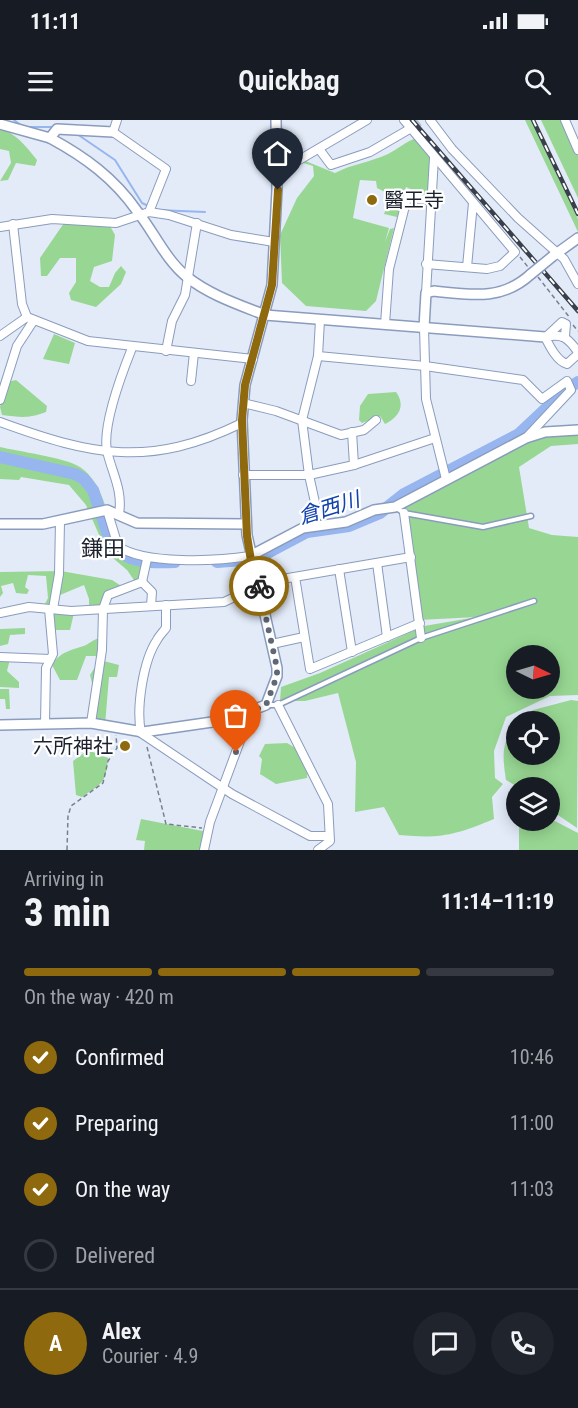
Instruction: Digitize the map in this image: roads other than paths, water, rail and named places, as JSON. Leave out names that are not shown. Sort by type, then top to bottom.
[{"type":"street","points":[[113,132],[117,120]]},
{"type":"street","points":[[143,735],[196,726],[245,714],[266,705],[277,676],[259,583],[250,556],[243,475],[242,423],[245,385],[272,285],[277,173],[276,120]]},
{"type":"street","points":[[277,173],[367,120]]},
{"type":"street","points":[[404,120],[515,252],[500,266],[487,269],[426,264]]},
{"type":"street","points":[[566,120],[578,150]]},
{"type":"street","points":[[434,122],[452,149],[554,254],[564,259],[578,284]]},
{"type":"street","points":[[0,124],[50,138],[95,165],[145,214],[164,251],[189,278],[210,293],[264,315],[546,337],[560,334],[566,336]]},
{"type":"street","points":[[319,149],[331,165],[370,152],[412,128]]},
{"type":"street","points":[[50,138],[57,129],[113,132],[166,169],[145,214]]},
{"type":"street","points":[[434,158],[426,264],[424,328],[426,399],[446,478]]},
{"type":"street","points":[[385,324],[389,269],[407,198],[431,200]]},
{"type":"street","points":[[467,267],[473,203]]},
{"type":"street","points":[[0,226],[52,219],[116,223],[145,214],[197,223],[231,235],[274,242]]},
{"type":"street","points":[[166,351],[172,321],[185,295],[197,223]]},
{"type":"street","points":[[13,224],[22,304],[31,319],[88,341],[132,348],[253,359]]},
{"type":"street","points":[[426,293],[434,291],[494,295],[508,291],[578,238]]},
{"type":"street","points":[[0,336],[31,319]]},
{"type":"street","points":[[0,400],[14,353],[31,319]]},
{"type":"street","points":[[105,510],[117,546],[125,552],[147,559],[250,556],[303,528],[318,516],[309,476],[302,420],[318,356],[320,320]]},
{"type":"street","points":[[562,321],[566,324],[566,336],[578,353],[567,364],[563,363],[550,348],[546,337],[562,321]]},
{"type":"street","points":[[119,514],[119,487],[107,452],[111,408],[132,348]]},
{"type":"street","points":[[191,381],[194,353]]},
{"type":"street","points":[[318,356],[425,366],[523,380],[542,399],[567,381],[571,390],[526,438]]},
{"type":"street","points":[[243,403],[302,420],[334,434],[364,430],[376,420]]},
{"type":"street","points":[[0,422],[57,443],[132,454],[200,442],[242,423]]},
{"type":"street","points":[[303,528],[346,522],[374,510],[395,507],[446,478],[526,438],[545,432],[578,430]]},
{"type":"street","points":[[352,432],[354,465]]},
{"type":"street","points":[[243,475],[309,476],[354,465],[435,438]]},
{"type":"street","points":[[0,524],[60,521],[105,510],[137,523],[246,524]]},
{"type":"street","points":[[404,513],[421,638]]},
{"type":"street","points":[[45,724],[46,668],[53,654],[51,609],[59,574],[60,521]]},
{"type":"street","points":[[259,583],[411,557]]},
{"type":"street","points":[[142,582],[147,559]]},
{"type":"street","points":[[377,563],[387,637]]},
{"type":"street","points":[[0,614],[22,607],[103,609],[233,600],[243,593],[252,567]]},
{"type":"street","points":[[339,569],[352,652]]},
{"type":"street","points":[[295,577],[310,669],[420,623]]},
{"type":"street","points":[[142,582],[152,592],[151,606]]},
{"type":"street","points":[[91,723],[102,650],[103,609],[108,595],[142,582]]},
{"type":"street","points":[[143,735],[138,711],[150,655],[156,640],[166,628],[166,605]]},
{"type":"street","points":[[272,644],[304,637]]},
{"type":"street","points":[[0,657],[50,659]]},
{"type":"street","points":[[278,705],[328,804],[330,841],[318,850]]},
{"type":"street","points":[[204,850],[208,828],[246,725],[245,714]]},
{"type":"street","points":[[0,725],[91,723],[143,735],[232,794],[310,836],[329,836]]},
{"type":"lane","points":[[395,507],[404,513],[483,527],[531,516]]},
{"type":"lane","points":[[266,705],[278,705],[421,638],[534,601]]},
{"type":"waterway","points":[[14,120],[22,126]]},
{"type":"waterway","points":[[28,127],[55,127]]},
{"type":"waterway","points":[[77,134],[115,160],[142,203],[157,210],[205,212]]},
{"type":"waterway","name":"倉西川","points":[[217,562],[256,559],[307,532],[349,526],[380,513],[404,494],[519,434],[567,389],[578,382]]},
{"type":"waterway","name":"倉西川","points":[[0,457],[75,474],[84,479],[93,490],[111,544],[118,551],[141,561],[175,562]]},
{"type":"tunnel","points":[[413,127],[422,120]]},
{"type":"railway","points":[[412,120],[578,311]]},
{"type":"railway","points":[[533,120],[578,214]]},
{"type":"place","name":"醫王寺","points":[[372,200]]},
{"type":"place","name":"六所神社","points":[[125,746]]},
{"type":"district","name":"鎌田","points":[[103,548]]}]
